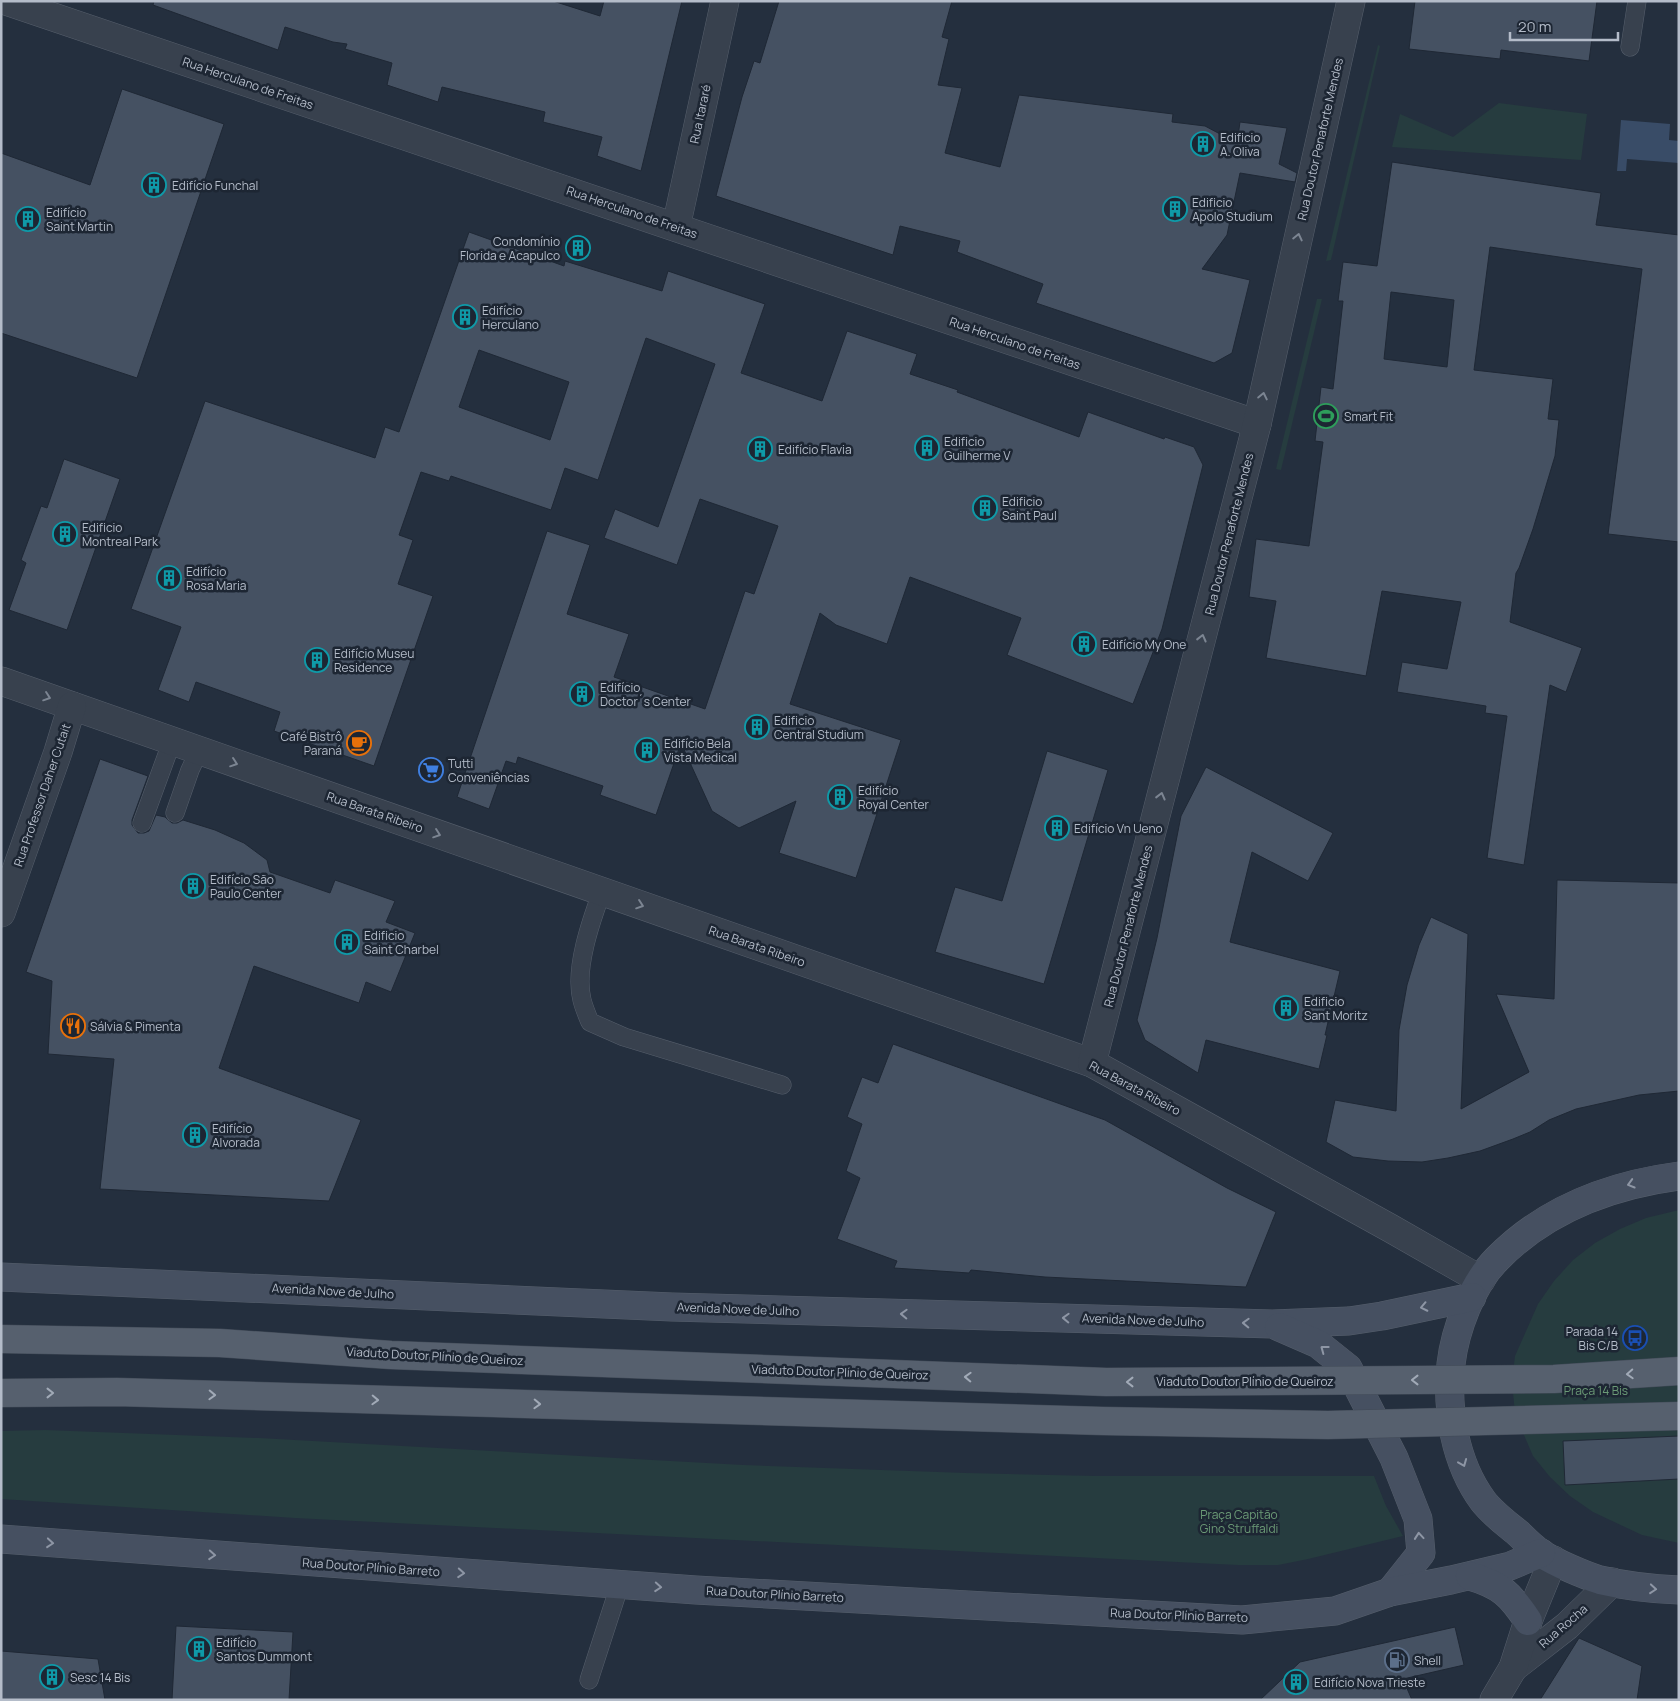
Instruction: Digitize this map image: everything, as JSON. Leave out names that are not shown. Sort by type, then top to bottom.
[{"type":"main road","points":[[1679,1176],[1630,1184],[1601,1193],[1566,1208],[1532,1229],[1496,1259],[1477,1289],[1457,1332],[1449,1382],[1450,1407],[1460,1456],[1470,1479],[1483,1501],[1547,1557],[1599,1579],[1649,1589],[1679,1590]]},
{"type":"main road","name":"Avenida Nove de Julho","points":[[1,1277],[672,1307],[1273,1324],[1349,1321],[1382,1316],[1477,1289]]},
{"type":"main road","points":[[1273,1324],[1318,1344],[1348,1368],[1394,1458],[1418,1519],[1421,1553],[1390,1592]]},
{"type":"main road","name":"Viaduto Doutor Plínio de Queiroz","points":[[1,1339],[220,1344],[391,1355],[1106,1382],[1554,1379],[1679,1372]]},
{"type":"main road","points":[[1,1393],[117,1392],[1083,1420],[1328,1425],[1679,1416]]},
{"type":"main road","name":"Rua Doutor Plínio Barreto","points":[[1,1539],[620,1584],[1242,1620],[1335,1611],[1390,1592],[1470,1576],[1547,1557]]},
{"type":"main road","points":[[1470,1576],[1487,1581],[1513,1599],[1528,1621]]},
{"type":"street","name":"Rua Herculano de Freitas","points":[[6,1],[1257,424]]},
{"type":"street","name":"Rua Itararé","points":[[676,227],[725,1]]},
{"type":"street","name":"Rua Doutor Penaforte Mendes","points":[[1092,1063],[1257,424],[1351,1]]},
{"type":"street","name":"Rua Barata Ribeiro","points":[[1,681],[1092,1063],[1390,1228],[1477,1289]]},
{"type":"street","name":"Rua Professor Daher Cutait","points":[[1,913],[58,752],[72,706]]},
{"type":"street","name":"Rua Rocha","points":[[1494,1700],[1513,1668],[1547,1557]]},
{"type":"street","name":"Rua Rocha","points":[[1513,1668],[1567,1626],[1612,1582]]},
{"type":"lane","points":[[1630,47],[1637,1]]},
{"type":"lane","points":[[142,823],[172,741]]},
{"type":"lane","points":[[175,813],[199,751]]},
{"type":"lane","points":[[602,891],[590,927],[581,965],[582,998],[590,1022],[624,1037],[782,1085]]},
{"type":"lane","points":[[589,1680],[620,1584]]},
{"type":"green space","points":[[1378,45],[1380,46],[1331,260],[1326,261]]},
{"type":"green space","points":[[1499,103],[1587,114],[1581,160],[1392,147],[1400,114],[1453,137]]},
{"type":"green space","points":[[1317,299],[1322,299],[1281,470],[1276,469]]},
{"type":"green space","name":"Praça 14 Bis","points":[[1679,1210],[1679,1543],[1642,1535],[1593,1512],[1570,1496],[1550,1477],[1533,1456],[1515,1414],[1512,1381],[1515,1356],[1538,1304],[1554,1281],[1573,1260],[1595,1243],[1620,1229],[1646,1218]]},
{"type":"green space","name":"Praça Capitão Gino Struffaldi","points":[[45,1430],[259,1438],[743,1465],[966,1473],[1096,1476],[1374,1476],[1386,1506],[1403,1536],[1278,1565],[1238,1565],[295,1518],[1,1499],[1,1431]]},
{"type":"water","points":[[1621,120],[1670,124],[1669,140],[1679,141],[1679,163],[1627,159],[1626,171],[1617,171]]},
{"type":"building","points":[[154,1],[553,1],[600,16],[604,1],[682,1],[641,171],[597,156],[602,137],[543,122],[545,112],[442,87],[438,102],[387,85],[392,63],[345,49],[347,44],[333,42],[285,27],[278,50],[153,5]]},
{"type":"building","points":[[779,1],[952,1],[942,37],[949,39],[938,85],[962,88],[945,153],[1000,167],[1019,95],[1173,114],[1172,122],[1205,126],[1237,143],[1240,122],[1287,128],[1279,164],[1297,173],[1295,182],[1240,173],[1227,235],[1202,269],[1250,280],[1232,353],[1214,363],[1036,303],[1043,284],[957,252],[960,241],[900,226],[893,255],[716,196],[742,97],[754,61],[760,63]]},
{"type":"building","points":[[1415,1],[1597,1],[1589,61],[1501,50],[1500,59],[1409,49]]},
{"type":"building","points":[[122,89],[224,124],[137,378],[1,333],[1,153],[90,185]]},
{"type":"building","points":[[1392,162],[1601,193],[1596,225],[1679,235],[1679,542],[1608,534],[1642,269],[1490,247],[1474,370],[1553,379],[1548,419],[1559,420],[1555,456],[1533,529],[1516,573],[1510,622],[1582,648],[1566,692],[1550,685],[1524,865],[1487,858],[1507,716],[1485,713],[1486,706],[1397,692],[1402,662],[1447,669],[1461,602],[1382,591],[1366,676],[1266,658],[1276,601],[1249,597],[1256,539],[1309,546],[1323,442],[1315,441],[1321,387],[1333,389],[1343,301],[1338,301],[1343,262],[1377,266]],"holes":[[[1391,292],[1454,300],[1447,367],[1384,359]]]},
{"type":"building","points":[[469,232],[564,266],[565,261],[662,291],[668,271],[765,304],[741,373],[822,401],[847,331],[917,354],[910,374],[958,390],[957,392],[1079,437],[1088,412],[1164,439],[1165,437],[1194,447],[1203,465],[1162,629],[1133,704],[1007,655],[1021,618],[910,577],[887,644],[836,625],[820,613],[790,704],[901,740],[856,878],[779,853],[796,801],[739,828],[712,811],[681,743],[656,815],[600,795],[603,786],[518,757],[516,764],[506,761],[489,809],[457,797],[547,531],[590,545],[567,614],[629,634],[614,677],[705,709],[745,591],[754,594],[778,526],[700,499],[677,565],[604,538],[615,509],[658,527],[715,364],[646,338],[598,480],[565,468],[551,510],[451,476],[449,481],[421,472],[399,535],[413,540],[398,584],[433,596],[374,766],[274,731],[280,712],[196,682],[189,702],[158,690],[181,627],[131,609],[205,401],[375,458],[385,427],[399,432]],"holes":[[[479,350],[569,382],[550,440],[459,407]]]},
{"type":"building","name":"Edificio Montreal Park","points":[[64,459],[120,479],[67,630],[9,610],[26,563],[21,560],[41,506],[47,508]]},
{"type":"building","name":"Edifício Vn Ueno","points":[[1047,751],[1108,770],[1044,984],[935,952],[955,887],[1002,901]]},
{"type":"building","points":[[100,759],[148,776],[132,820],[132,825],[138,833],[149,831],[156,815],[165,817],[172,823],[183,820],[215,830],[244,843],[267,860],[270,872],[330,893],[335,880],[395,901],[386,922],[415,933],[391,992],[366,982],[359,1003],[254,966],[219,1068],[361,1120],[329,1201],[100,1189],[114,1059],[48,1054],[52,981],[26,972]]},
{"type":"building","points":[[1206,767],[1333,833],[1308,881],[1252,852],[1230,942],[1340,971],[1319,1069],[1206,1040],[1198,1073],[1145,1040],[1137,1020],[1157,938],[1181,816]]},
{"type":"building","points":[[1557,880],[1679,883],[1679,1091],[1639,1095],[1576,1109],[1549,1120],[1530,1132],[1480,1151],[1422,1162],[1353,1157],[1326,1142],[1335,1100],[1396,1111],[1399,1030],[1407,985],[1419,945],[1431,917],[1468,934],[1461,1109],[1529,1072],[1496,994],[1554,999]]},
{"type":"building","points":[[893,1044],[1105,1120],[1227,1188],[1276,1212],[1246,1287],[1045,1277],[971,1270],[969,1273],[894,1268],[897,1261],[837,1239],[860,1178],[846,1171],[862,1124],[847,1117],[862,1077],[878,1083]]},
{"type":"building","points":[[1679,1436],[1679,1479],[1565,1485],[1563,1441]]},
{"type":"building","name":"Edifício Santos Dummont","points":[[176,1626],[293,1632],[289,1700],[172,1700]]},
{"type":"building","name":"Shell","points":[[1455,1627],[1464,1665],[1403,1679],[1412,1700],[1260,1700],[1300,1662]]},
{"type":"building","points":[[1579,1638],[1642,1666],[1637,1700],[1540,1700]]},
{"type":"building","name":"Sesc 14 Bis","points":[[1,1651],[98,1659],[105,1700],[1,1700]]},
{"type":"place","name":"Edificio A. Oliva","points":[[1203,144]]},
{"type":"place","name":"Edifício Funchal","points":[[154,185]]},
{"type":"place","name":"Edificio Apolo Studium","points":[[1175,209]]},
{"type":"place","name":"Edifício Saint Martin","points":[[28,219]]},
{"type":"place","name":"Condomínio Florida e Acapulco","points":[[578,248]]},
{"type":"place","name":"Edifício Herculano","points":[[465,317]]},
{"type":"place","name":"Smart Fit","points":[[1326,416]]},
{"type":"place","name":"Edificio Guilherme V","points":[[927,448]]},
{"type":"place","name":"Edifício Flavia","points":[[760,449]]},
{"type":"place","name":"Edificio Saint Paul","points":[[985,508]]},
{"type":"place","name":"Edificio Montreal Park","points":[[65,534]]},
{"type":"place","name":"Edifício Rosa Maria","points":[[169,578]]},
{"type":"place","name":"Edifício My One","points":[[1084,644]]},
{"type":"place","name":"Edifício Museu Residence","points":[[317,660]]},
{"type":"place","name":"Edifício Doctor´s Center","points":[[582,694]]},
{"type":"place","name":"Edificio Central Studium","points":[[757,727]]},
{"type":"place","name":"Café Bistrô Paraná","points":[[359,743]]},
{"type":"place","name":"Edifício Bela Vista Medical","points":[[647,750]]},
{"type":"place","name":"Tutti Conveniências","points":[[431,770]]},
{"type":"place","name":"Edifício Royal Center","points":[[840,797]]},
{"type":"place","name":"Edifício Vn Ueno","points":[[1057,828]]},
{"type":"place","name":"Edifício São Paulo Center","points":[[193,886]]},
{"type":"place","name":"Edificio Saint Charbel","points":[[347,942]]},
{"type":"place","name":"Edificio Sant Moritz","points":[[1286,1008]]},
{"type":"place","name":"Sálvia & Pimenta","points":[[73,1026]]},
{"type":"place","name":"Edifício Alvorada","points":[[195,1135]]},
{"type":"place","name":"Parada 14 Bis C/B","points":[[1635,1338]]},
{"type":"place","name":"Edifício Santos Dummont","points":[[199,1649]]},
{"type":"place","name":"Shell","points":[[1397,1660]]},
{"type":"place","name":"Sesc 14 Bis","points":[[52,1677]]},
{"type":"place","name":"Edifício Nova Trieste","points":[[1296,1682]]}]
